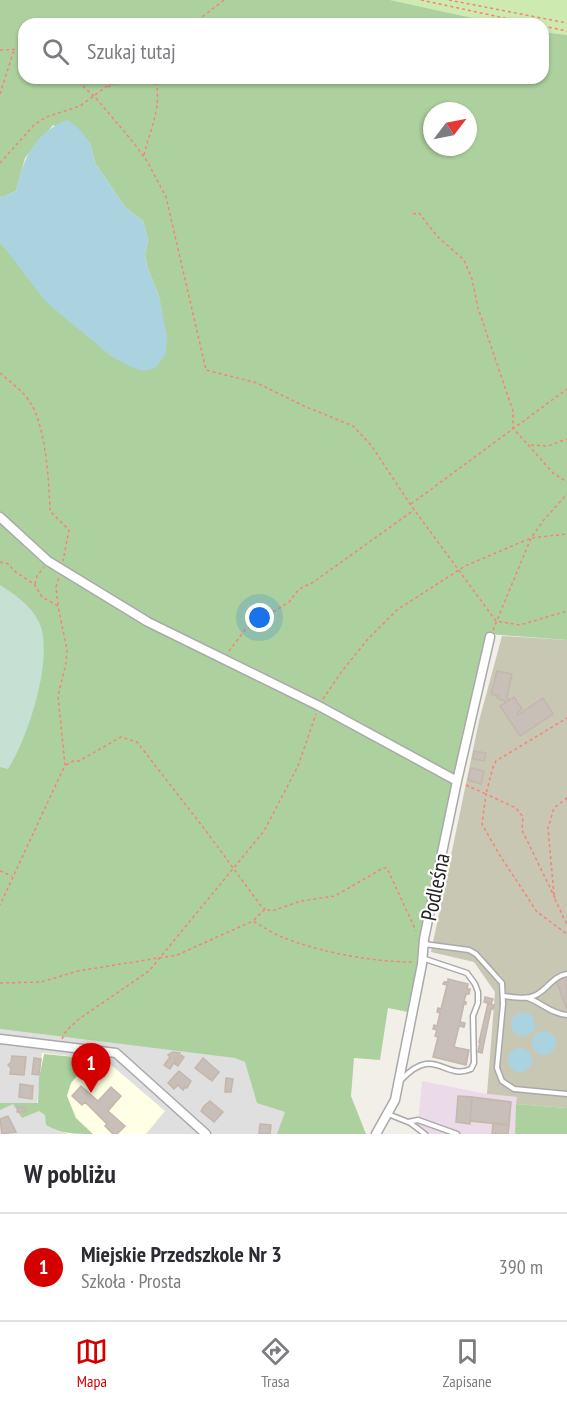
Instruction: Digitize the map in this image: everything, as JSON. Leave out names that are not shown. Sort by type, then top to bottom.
[{"type":"street","points":[[0,517],[48,561],[148,622],[319,706],[457,781]]},
{"type":"street","name":"Podleśna","points":[[376,1134],[395,1100],[422,961],[425,934],[490,637]]},
{"type":"street","points":[[0,1039],[116,1053],[206,1134]]},
{"type":"lane","points":[[424,944],[469,950],[476,954],[502,983],[503,996],[496,1068],[502,1081],[514,1089],[567,1094]]},
{"type":"lane","points":[[398,1083],[413,1068],[422,1064],[434,1063],[466,1071],[471,1069],[474,1063],[473,1016],[478,1003],[475,984],[467,973],[422,961]]},
{"type":"lane","points":[[527,998],[538,994],[555,978],[567,974]]},
{"type":"lane","points":[[503,996],[538,1001],[557,1014],[567,1015]]},
{"type":"lane","points":[[388,1114],[408,1122],[425,1134]]},
{"type":"lane","points":[[408,1122],[418,1120],[457,1134]]},
{"type":"path","points":[[201,18],[224,0]]},
{"type":"path","points":[[421,0],[504,18]]},
{"type":"path","points":[[449,0],[541,18]]},
{"type":"path","points":[[549,19],[567,23]]},
{"type":"path","points":[[549,27],[567,31]]},
{"type":"path","points":[[0,50],[18,50]]},
{"type":"path","points":[[0,94],[14,50]]},
{"type":"path","points":[[81,84],[95,97],[144,156],[166,197],[206,370],[257,383],[353,426],[371,445],[414,510],[496,621],[519,625],[567,611]]},
{"type":"path","points":[[0,163],[34,125],[46,117],[80,106],[111,84]]},
{"type":"path","points":[[104,90],[114,84]]},
{"type":"path","points":[[144,156],[158,107],[157,84]]},
{"type":"path","points":[[413,214],[419,213],[437,236],[464,260],[513,411],[513,428],[553,472],[567,482]]},
{"type":"path","points":[[0,373],[32,404],[48,467],[50,512],[69,530],[62,570],[56,587],[67,651],[58,696],[65,765],[0,905]]},
{"type":"path","points":[[410,504],[567,389]]},
{"type":"path","points":[[530,446],[548,446],[567,440]]},
{"type":"path","points":[[490,637],[531,538],[567,494]]},
{"type":"path","points":[[224,660],[231,646],[244,630],[289,602],[299,589],[312,584],[414,510]]},
{"type":"path","points":[[58,1045],[66,1031],[80,1018],[149,971],[264,831],[293,776],[319,706],[342,671],[368,639],[397,610],[465,566],[531,538],[567,534]]},
{"type":"path","points":[[35,585],[37,576],[48,561]]},
{"type":"path","points":[[0,562],[9,564],[13,570],[35,585],[42,597],[58,606]]},
{"type":"path","points":[[567,718],[496,761],[486,794],[482,824],[537,912],[567,934]]},
{"type":"path","points":[[65,765],[79,761],[121,737],[137,742],[265,909],[272,911],[301,901],[334,896],[383,868],[387,868],[414,930],[425,934]]},
{"type":"path","points":[[457,781],[516,808],[523,817],[522,831],[567,924]]},
{"type":"path","points":[[555,898],[548,828],[554,808],[567,798]]},
{"type":"path","points":[[0,871],[13,876]]},
{"type":"path","points":[[0,983],[41,982],[78,971],[177,955],[254,921],[265,909]]},
{"type":"path","points":[[254,921],[280,936],[321,949],[389,961],[422,961]]},
{"type":"shaded area","points":[[0,585],[34,614],[41,627],[44,642],[41,680],[36,700],[23,739],[8,769],[0,767]]},
{"type":"shaded area","points":[[502,636],[567,640],[567,1108],[516,1104],[517,1097],[487,1094],[495,992],[474,962],[431,952],[479,721]]},
{"type":"shaded area","points":[[0,1029],[337,1070],[329,1134],[0,1134]]},
{"type":"shaded area","points":[[42,1053],[97,1059],[110,1064],[165,1111],[146,1134],[67,1134],[37,1107]]},
{"type":"shaded area","points":[[422,1081],[487,1094],[517,1097],[515,1134],[417,1134]]},
{"type":"green space","points":[[0,0],[390,0],[472,18],[18,18],[18,84],[549,84],[549,33],[567,35],[567,640],[488,634],[448,803],[408,1012],[388,1008],[380,1060],[354,1058],[351,1096],[366,1134],[277,1134],[285,1112],[257,1103],[245,1062],[235,1058],[0,1029],[0,242],[22,268],[111,356],[160,299],[147,266],[145,255],[148,240],[143,221],[125,207],[95,163],[90,143],[53,125],[25,158],[16,191],[0,196]]},
{"type":"green space","points":[[390,0],[567,0],[567,35],[549,33],[549,18],[472,18]]},
{"type":"green space","points":[[44,1054],[75,1057],[95,1070],[94,1076],[77,1076],[71,1083],[67,1096],[76,1118],[93,1134],[69,1133],[52,1128],[46,1125],[45,1115],[39,1111],[22,1118],[13,1104],[0,1110],[0,1103],[38,1103],[39,1078]]},
{"type":"green space","points":[[516,1104],[567,1108],[567,1134],[515,1134]]},
{"type":"water","points":[[68,120],[90,143],[95,163],[125,207],[143,221],[148,240],[145,255],[147,266],[160,299],[167,339],[165,355],[155,368],[143,371],[111,356],[46,302],[0,242],[0,196],[16,191],[22,168],[39,139],[47,131]]},
{"type":"water","points":[[518,1012],[528,1012],[535,1019],[535,1029],[528,1036],[518,1036],[511,1029],[511,1019]]},
{"type":"water","points":[[539,1031],[549,1031],[556,1038],[556,1048],[549,1055],[539,1055],[532,1048],[532,1038]]},
{"type":"water","points":[[515,1048],[525,1048],[532,1055],[532,1065],[525,1072],[515,1072],[508,1065],[508,1055]]},
{"type":"building","points":[[497,671],[512,674],[507,697],[509,700],[506,702],[491,694]]},
{"type":"building","points":[[514,697],[522,709],[517,713],[518,715],[543,698],[553,714],[520,736],[500,706]]},
{"type":"building","points":[[474,751],[486,753],[484,761],[473,759]]},
{"type":"building","points":[[471,768],[484,771],[481,784],[468,780]]},
{"type":"building","points":[[567,976],[567,1010],[556,980]]},
{"type":"building","points":[[448,979],[468,984],[467,989],[470,989],[469,994],[466,994],[464,1001],[466,1004],[464,1004],[460,1022],[465,1023],[464,1027],[459,1026],[454,1047],[469,1050],[466,1065],[433,1057],[438,1037],[435,1036],[437,1030],[433,1029],[434,1025],[437,1026],[440,1013],[437,1012],[438,1008],[441,1009],[447,985],[443,984],[448,982]]},
{"type":"building","points":[[485,997],[493,999],[491,1004],[484,1002]]},
{"type":"building","points":[[488,1003],[494,1005],[491,1009],[482,1053],[478,1052],[479,1042]]},
{"type":"building","points":[[173,1052],[180,1053],[170,1069],[164,1065],[170,1057],[168,1055]]},
{"type":"building","points":[[181,1055],[184,1057],[178,1066],[175,1064]]},
{"type":"building","points":[[12,1056],[26,1057],[24,1075],[10,1074],[11,1068],[8,1065]]},
{"type":"building","points":[[34,1058],[41,1059],[39,1075],[32,1074]]},
{"type":"building","points":[[203,1058],[219,1072],[212,1081],[195,1068]]},
{"type":"building","points":[[179,1071],[191,1081],[183,1090],[178,1085],[174,1089],[168,1083]]},
{"type":"building","points":[[226,1078],[233,1079],[231,1092],[225,1092]]},
{"type":"building","points":[[20,1084],[33,1086],[32,1099],[19,1097]]},
{"type":"building","points":[[81,1086],[98,1101],[111,1087],[121,1096],[108,1111],[125,1126],[117,1134],[113,1134],[105,1126],[107,1124],[85,1102],[82,1105],[72,1096]]},
{"type":"building","points":[[458,1096],[472,1097],[470,1124],[456,1122]]},
{"type":"building","points":[[472,1097],[511,1102],[509,1125],[470,1121]]},
{"type":"building","points":[[210,1101],[223,1112],[214,1122],[201,1111]]},
{"type":"building","points":[[18,1107],[26,1108],[26,1112],[17,1112]]},
{"type":"building","points":[[8,1116],[16,1132],[2,1134],[0,1119]]},
{"type":"building","points":[[493,1123],[509,1125],[508,1134],[492,1134]]},
{"type":"building","points":[[260,1124],[271,1125],[270,1134],[259,1134]]},
{"type":"place","name":"Miejskie Przedszkole Nr 3","points":[[91,1093]]}]
